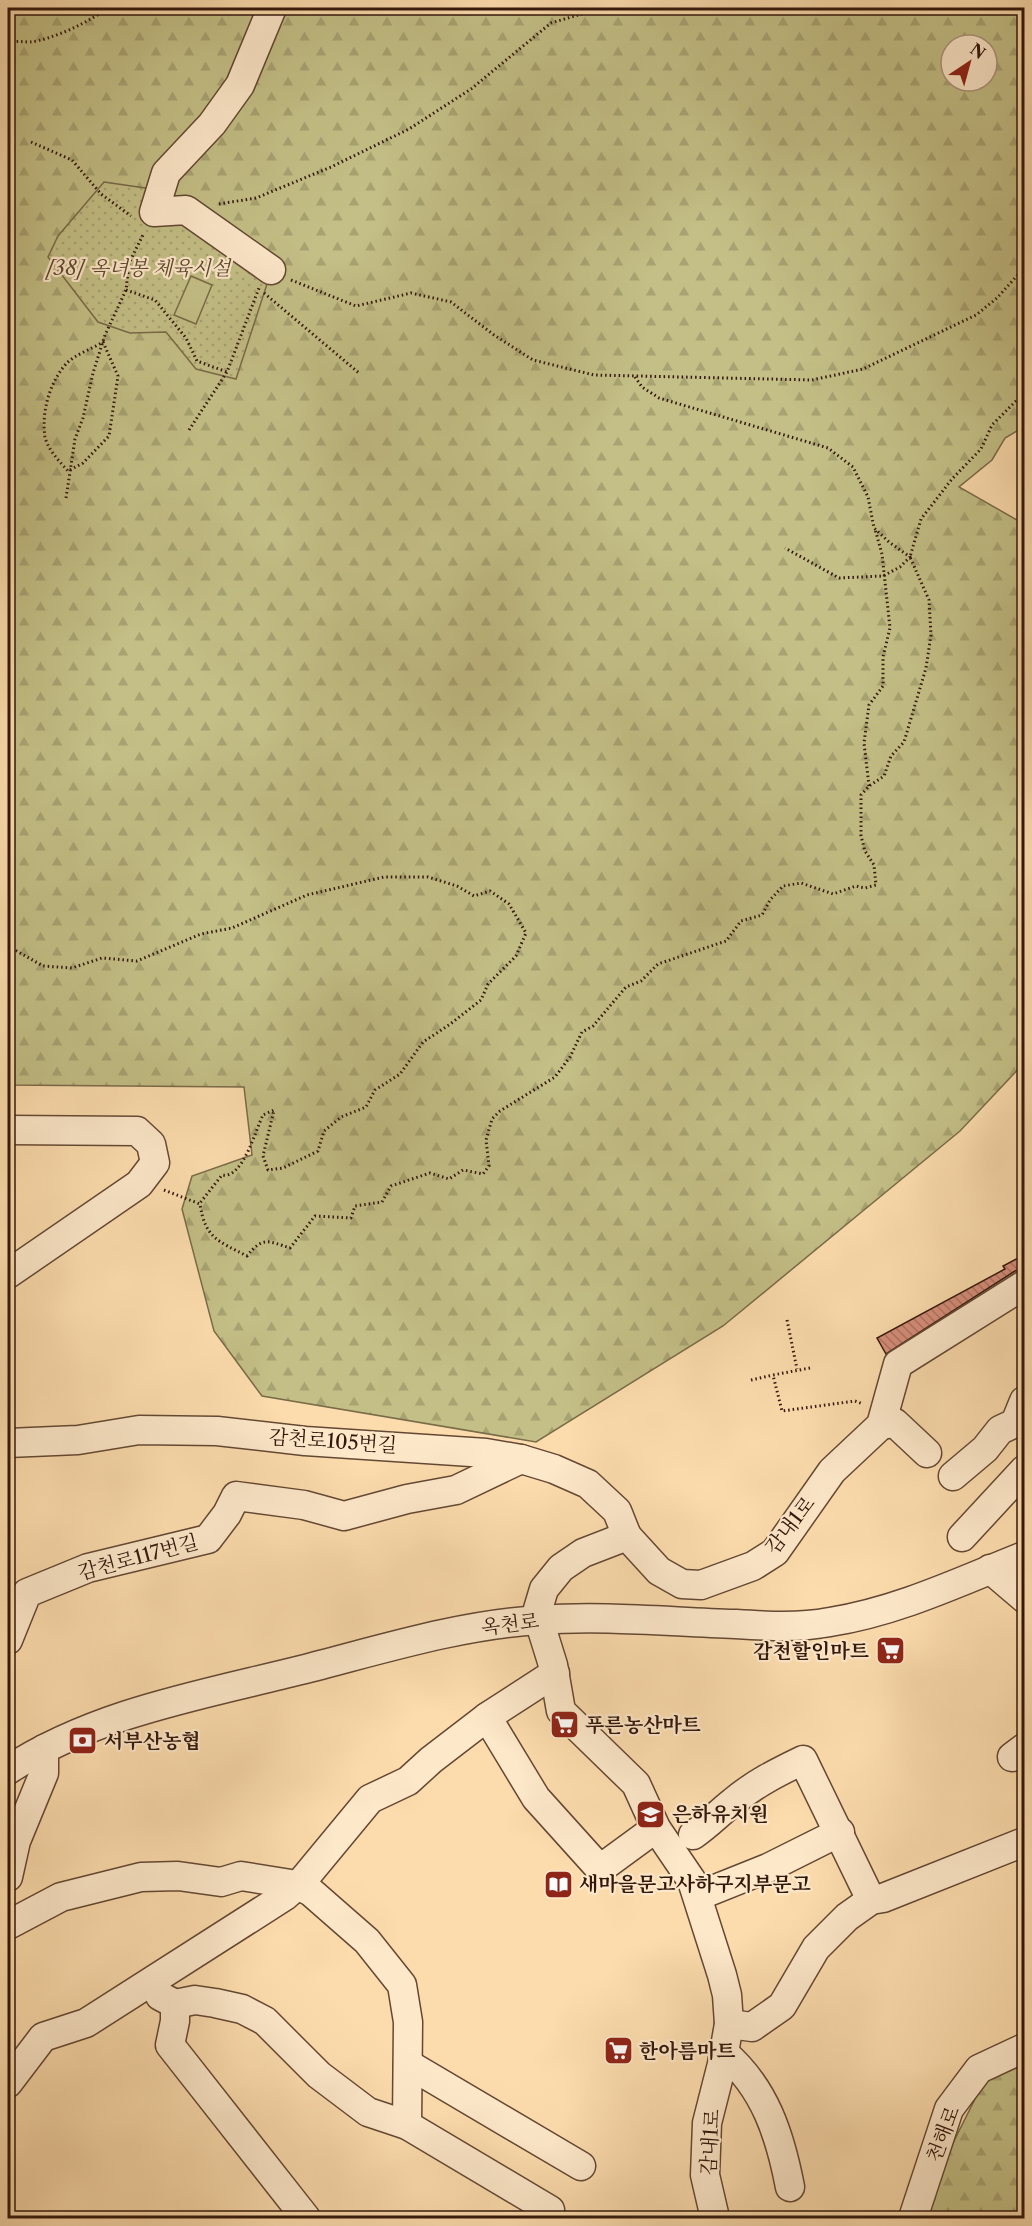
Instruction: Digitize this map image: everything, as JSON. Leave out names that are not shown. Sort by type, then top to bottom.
[{"type":"street","points":[[143,215],[166,172],[212,124],[240,85],[272,8]]},
{"type":"street","points":[[143,215],[186,210],[261,271]]},
{"type":"street","points":[[8,1130],[137,1131],[151,1144],[155,1163],[139,1184],[8,1274]]},
{"type":"street","name":"감내1로","points":[[715,2218],[705,2175],[707,2123],[729,2024],[728,1995],[692,1881],[656,1828],[636,1784],[569,1722],[561,1711],[555,1673],[539,1620],[538,1609],[544,1589],[561,1568],[583,1553],[627,1536],[659,1571],[682,1584],[701,1585],[753,1566],[775,1552],[832,1471],[873,1436],[883,1417],[898,1364],[1024,1286]]},
{"type":"street","points":[[953,1476],[986,1449],[1000,1430],[1015,1423],[1024,1401]]},
{"type":"street","points":[[883,1417],[895,1423],[927,1453]]},
{"type":"street","name":"감천로105번길","points":[[8,1443],[78,1440],[139,1430],[217,1431],[305,1441],[475,1452],[521,1459],[588,1484],[617,1510],[627,1536]]},
{"type":"street","name":"감천로117번길","points":[[8,1640],[27,1593],[88,1568],[208,1539],[236,1496],[304,1504],[344,1516],[407,1499],[456,1490],[521,1459]]},
{"type":"street","points":[[962,1537],[1024,1470]]},
{"type":"street","name":"옥천로","points":[[8,1770],[68,1736],[145,1709],[453,1631],[539,1620],[606,1619],[791,1626],[830,1622],[891,1608],[957,1585],[1024,1556]]},
{"type":"street","points":[[990,1569],[1024,1598]]},
{"type":"street","points":[[8,2083],[43,2037],[86,2023],[228,1935],[297,1886],[370,1799],[408,1781],[487,1717],[555,1673]]},
{"type":"street","points":[[487,1717],[537,1798],[600,1869],[656,1828]]},
{"type":"street","points":[[8,1877],[16,1841],[44,1773],[44,1749]]},
{"type":"street","points":[[693,1835],[712,1822],[733,1801],[769,1777],[802,1760],[840,1832],[871,1900]]},
{"type":"street","points":[[698,1896],[768,1868],[840,1832]]},
{"type":"street","points":[[729,2024],[752,2027],[782,2006],[816,1948],[847,1917],[871,1900],[893,1894],[1024,1842]]},
{"type":"street","points":[[8,1925],[61,1897],[141,1877],[178,1876],[220,1882],[241,1876],[297,1886],[311,1892],[367,1941],[402,1985],[408,2022],[406,2125]]},
{"type":"street","points":[[146,1987],[175,2004],[195,2000],[215,2003],[242,2009],[265,2021],[319,2075],[368,2112],[406,2125],[550,2210]]},
{"type":"street","points":[[175,2004],[175,2021],[170,2045],[306,2218]]},
{"type":"street","name":"천해로","points":[[913,2218],[949,2109],[980,2069],[1024,2048]]},
{"type":"street","points":[[724,2053],[741,2067],[766,2106],[780,2138],[790,2187]]},
{"type":"street","points":[[408,2064],[580,2166]]},
{"type":"path","points":[[8,44],[15,40],[31,42],[64,32],[107,8]]},
{"type":"path","points":[[186,210],[256,198],[332,167],[410,129],[471,89],[550,23],[602,8]]},
{"type":"path","points":[[31,142],[72,160],[101,194],[143,215],[129,263],[126,290],[103,342],[83,418],[75,439],[68,471],[66,498]]},
{"type":"path","points":[[261,271],[356,306],[411,293],[451,302],[494,335],[533,360],[594,375],[812,380],[863,369],[976,315],[997,298],[1024,268]]},
{"type":"path","points":[[189,430],[227,372],[261,271]]},
{"type":"path","points":[[261,271],[359,373]]},
{"type":"path","points":[[126,290],[155,300],[186,338],[196,361],[227,372]]},
{"type":"path","points":[[68,471],[56,457],[45,438],[46,409],[52,383],[68,362],[103,342]]},
{"type":"path","points":[[68,471],[83,463],[109,436],[118,376],[103,342]]},
{"type":"path","points":[[635,376],[642,387],[659,399],[828,448],[853,467],[868,497],[882,554],[890,628],[883,657],[883,686],[869,705],[864,743],[869,786]]},
{"type":"path","points":[[785,548],[839,578],[883,576],[900,567],[910,557],[921,519],[952,479],[981,449],[992,425],[1024,393]]},
{"type":"path","points":[[8,946],[43,966],[72,968],[102,958],[137,961],[201,934],[232,928],[307,896],[384,877],[429,878],[457,886],[474,896],[490,891],[509,904],[526,933],[516,956],[488,984],[481,1000],[423,1042],[400,1074],[375,1090],[366,1107],[341,1117],[324,1131],[318,1151],[283,1168],[267,1170],[263,1156],[274,1110],[263,1115],[237,1171],[227,1176],[222,1175],[200,1204],[203,1222],[213,1239],[247,1256],[256,1244],[267,1241],[290,1248],[315,1216],[351,1218],[356,1206],[382,1202],[391,1186],[430,1173],[449,1179],[464,1170],[483,1174],[489,1166],[486,1140],[492,1119],[500,1111],[555,1077],[570,1057],[582,1032],[594,1026],[626,987],[641,981],[658,964],[726,941],[741,921],[762,915],[770,900],[783,886],[801,884],[833,894],[856,886],[865,888],[876,885],[874,865],[865,851],[861,836],[861,795],[869,786],[884,776],[891,756],[904,742],[926,668],[931,635],[929,600],[910,557],[874,528]]},
{"type":"path","points":[[139,1184],[178,1193],[200,1204]]},
{"type":"path","points":[[787,1320],[797,1368]]},
{"type":"path","points":[[751,1380],[797,1368],[810,1368]]},
{"type":"path","points":[[773,1376],[782,1411],[855,1401],[883,1417]]},
{"type":"green space","points":[[8,8],[1024,8],[1024,427],[1005,438],[992,460],[959,487],[1024,524],[1024,1063],[960,1131],[723,1326],[536,1442],[262,1396],[214,1331],[182,1209],[192,1176],[252,1155],[244,1087],[8,1085]]},
{"type":"green space","name":"[38] 옥녀봉 체육시설","points":[[104,182],[145,188],[191,228],[268,281],[236,379],[196,369],[166,332],[130,333],[98,322],[48,257],[58,236]]},
{"type":"green space","points":[[191,276],[212,285],[196,324],[174,315]]},
{"type":"green space","points":[[1024,2060],[1024,2218],[929,2218],[933,2183],[986,2077]]},
{"type":"building","points":[[1024,1255],[1024,1269],[1015,1271],[886,1354],[877,1338],[1005,1269],[1003,1266]]},
{"type":"place","name":"감천할인마트","points":[[890,1651]]},
{"type":"place","name":"푸른농산마트","points":[[564,1725]]},
{"type":"place","name":"서부산농협","points":[[83,1741]]},
{"type":"place","name":"은하유치원","points":[[651,1814]]},
{"type":"place","name":"새마을문고사하구지부문고","points":[[558,1884]]},
{"type":"place","name":"한아름마트","points":[[618,2051]]}]
